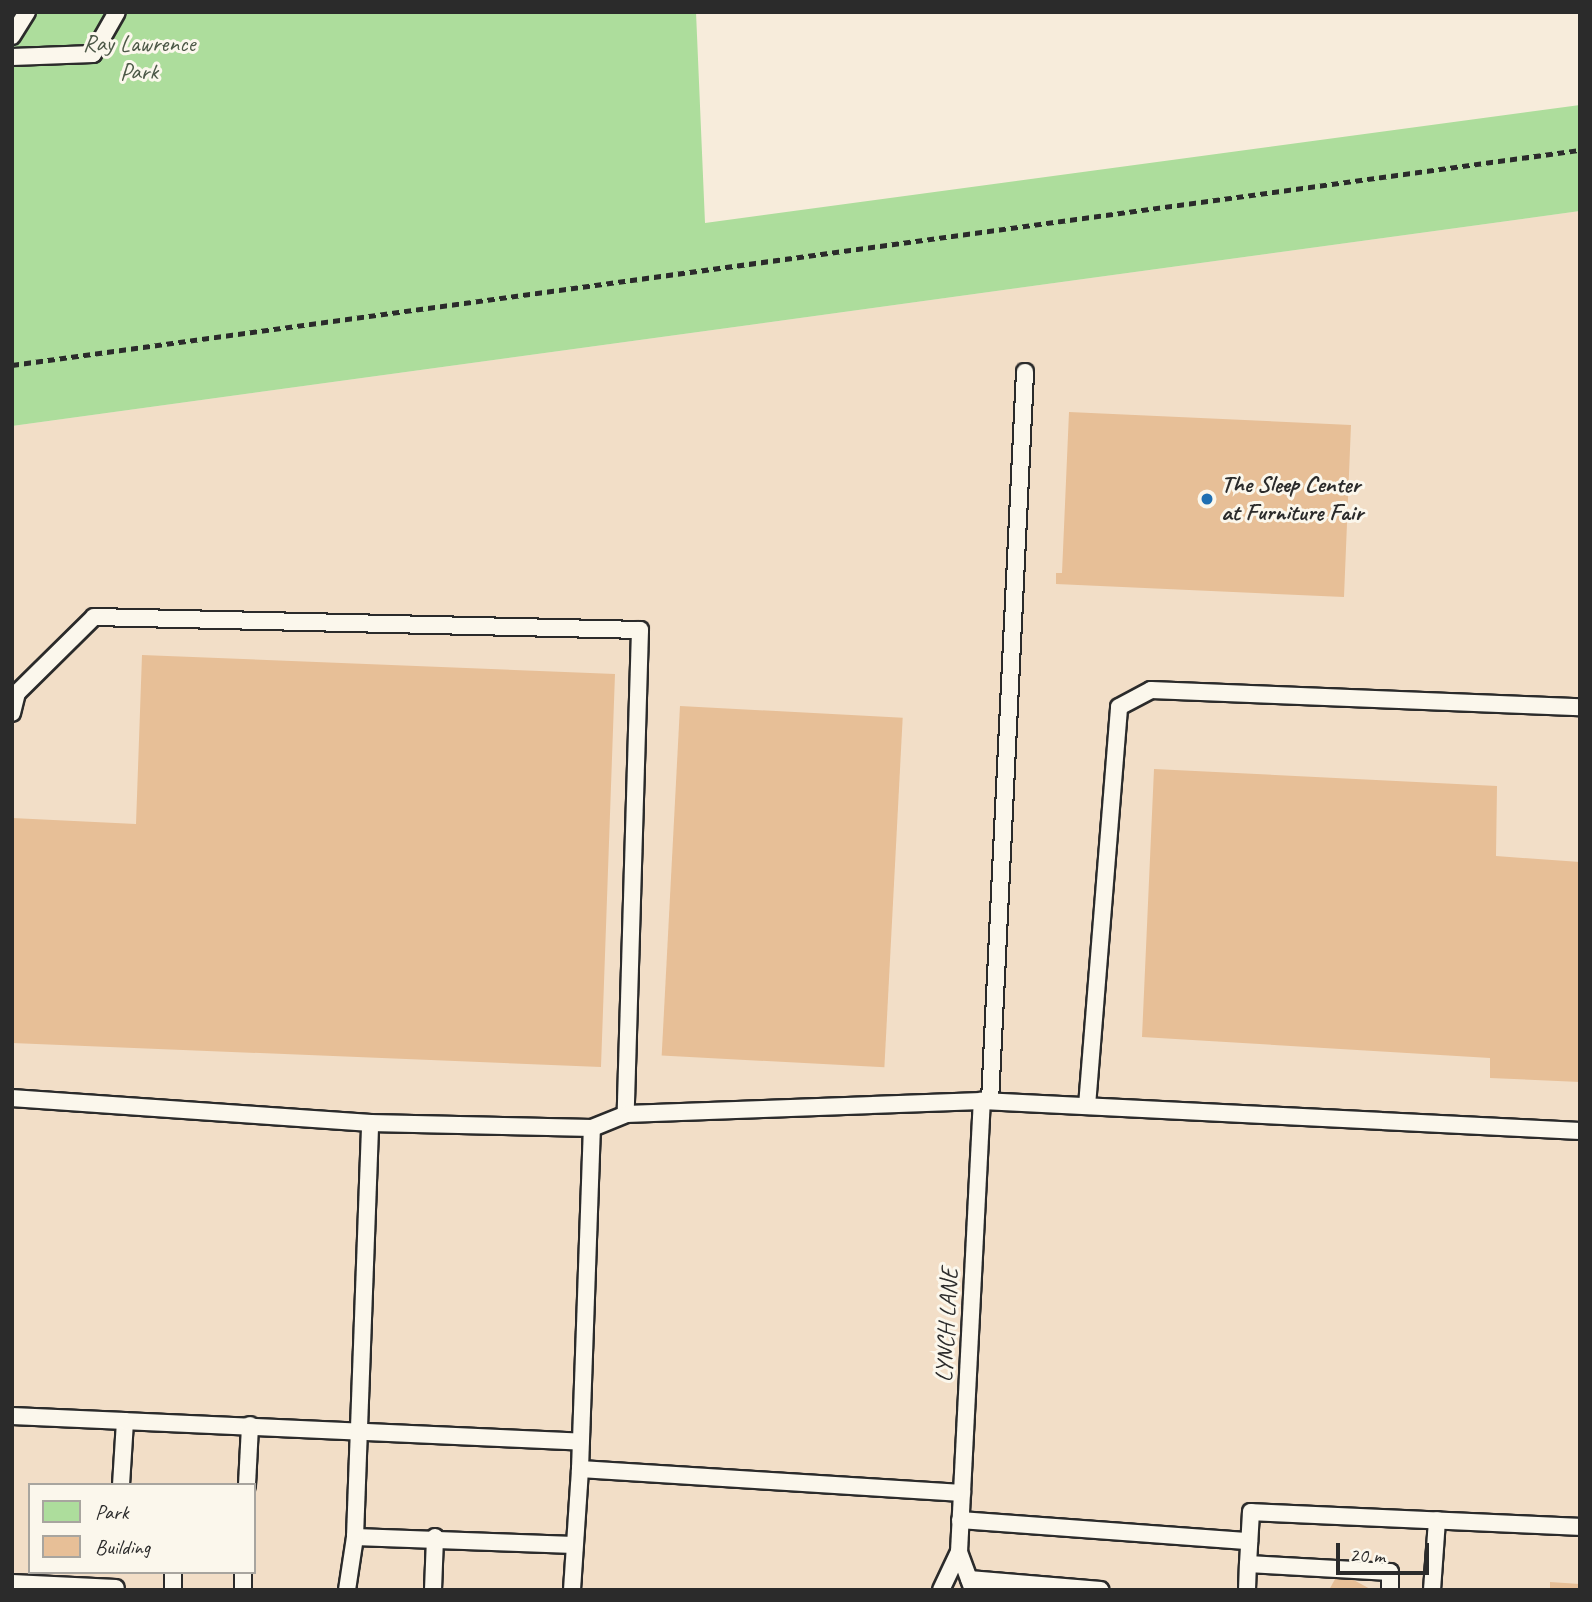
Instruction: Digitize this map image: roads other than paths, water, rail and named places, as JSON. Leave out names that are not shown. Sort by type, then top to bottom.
[{"type":"lane","points":[[12,36],[27,12]]},
{"type":"lane","points":[[12,57],[93,54],[117,12]]},
{"type":"lane","name":"LYNCH LANE","points":[[971,1584],[959,1552],[960,1520],[986,1101],[1025,372]]},
{"type":"lane","points":[[12,713],[17,693],[94,617],[640,630],[626,1114]]},
{"type":"lane","points":[[1087,1106],[1119,706],[1151,690],[1580,707]]},
{"type":"lane","points":[[12,1098],[370,1123],[592,1128],[626,1114],[986,1101],[1580,1131]]},
{"type":"lane","points":[[353,1586],[370,1123]]},
{"type":"lane","points":[[572,1590],[580,1469],[592,1128]]},
{"type":"lane","points":[[12,1416],[359,1429],[581,1442]]},
{"type":"lane","points":[[121,1483],[125,1420]]},
{"type":"lane","points":[[247,1483],[250,1425]]},
{"type":"lane","points":[[580,1469],[962,1493]]},
{"type":"lane","points":[[1247,1590],[1251,1512],[1580,1527]]},
{"type":"lane","points":[[960,1520],[1250,1541]]},
{"type":"lane","points":[[1432,1590],[1437,1520]]},
{"type":"lane","points":[[355,1537],[435,1537],[574,1545]]},
{"type":"lane","points":[[433,1590],[435,1537]]},
{"type":"lane","name":"LYNCH LANE","points":[[941,1590],[959,1552]]},
{"type":"lane","points":[[1248,1563],[1390,1572],[1390,1590]]},
{"type":"lane","points":[[12,1583],[116,1583]]},
{"type":"lane","points":[[971,1584],[1101,1590]]},
{"type":"place","name":"The Sleep Center at Furniture Fair","points":[[1207,499]]},
{"type":"park label","name":"Ray Lawrence Park","points":[[139,58]]}]
